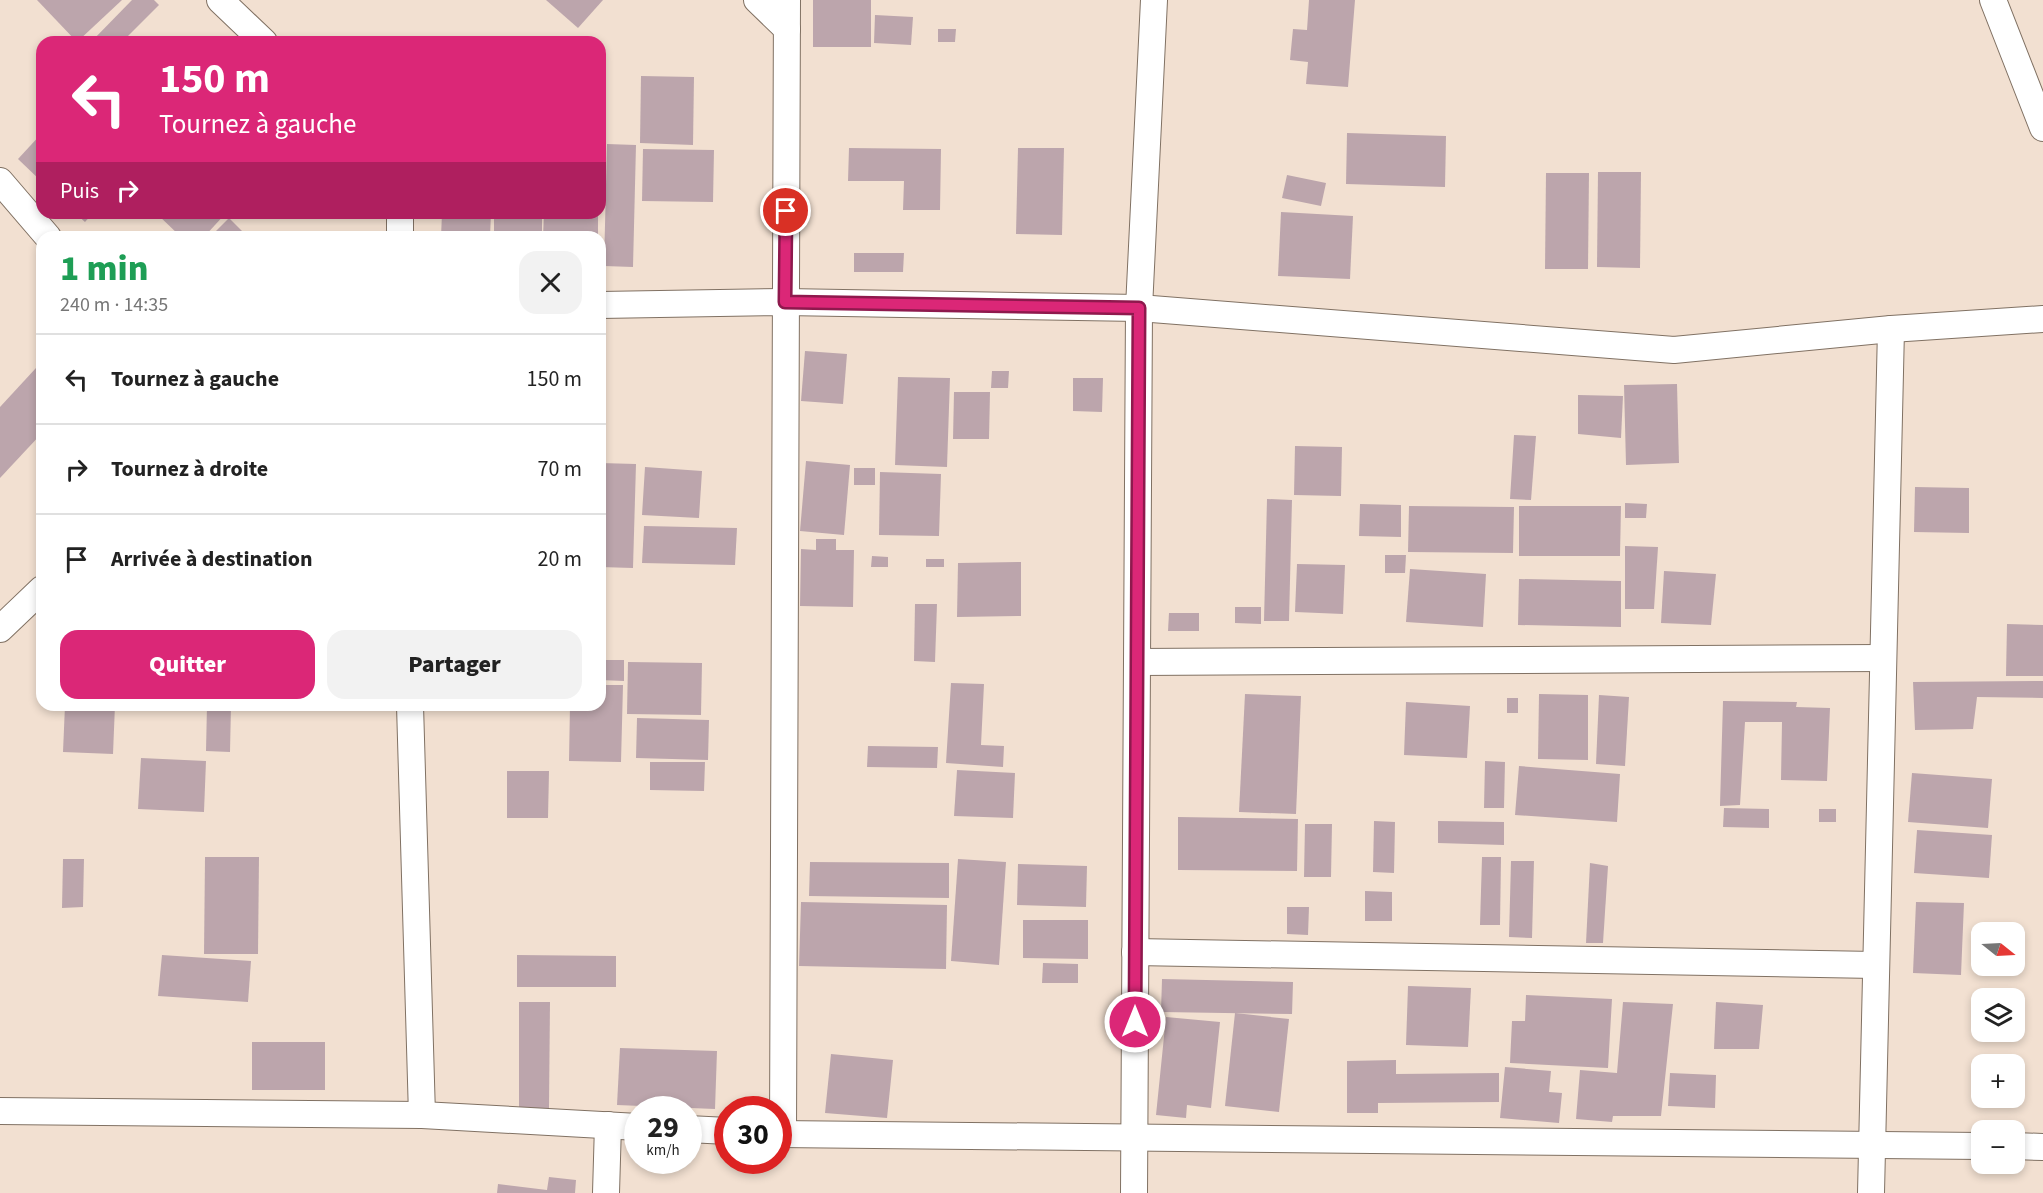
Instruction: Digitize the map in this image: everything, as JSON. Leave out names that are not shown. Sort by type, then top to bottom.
[{"type":"street","points":[[220,0],[258,36]]},
{"type":"street","points":[[757,0],[787,29]]},
{"type":"street","points":[[781,1096],[787,0]]},
{"type":"street","points":[[1134,1193],[1139,308],[1154,0]]},
{"type":"street","points":[[1993,0],[2043,128]]},
{"type":"street","points":[[0,181],[43,231]]},
{"type":"street","points":[[606,305],[785,302],[1139,308],[1674,350],[1891,329],[2043,319]]},
{"type":"street","points":[[1870,1193],[1891,329]]},
{"type":"street","points":[[0,629],[36,595]]},
{"type":"street","points":[[1137,662],[1882,658]]},
{"type":"street","points":[[410,711],[422,1115]]},
{"type":"street","points":[[1135,952],[1875,965]]},
{"type":"street","points":[[0,1111],[422,1115],[624,1126]]},
{"type":"street","points":[[606,1193],[608,1125]]},
{"type":"street","points":[[792,1134],[1971,1146]]},
{"type":"street","points":[[2025,1146],[2043,1147]]},
{"type":"building","points":[[37,0],[122,0],[83,36],[71,36]]},
{"type":"building","points":[[132,0],[154,0],[159,5],[128,36],[97,36]]},
{"type":"building","points":[[546,0],[603,0],[578,28]]},
{"type":"building","points":[[813,0],[871,0],[871,47],[813,47]]},
{"type":"building","points":[[1309,0],[1355,0],[1348,87],[1306,84],[1308,62],[1290,60],[1293,29],[1307,30]]},
{"type":"building","points":[[875,15],[913,17],[911,45],[874,43]]},
{"type":"building","points":[[938,29],[956,29],[955,42],[938,42]]},
{"type":"building","points":[[641,76],[694,77],[693,145],[640,143]]},
{"type":"building","points":[[1347,133],[1446,136],[1445,187],[1346,184]]},
{"type":"building","points":[[36,140],[36,176],[18,159]]},
{"type":"building","points":[[607,144],[636,145],[633,267],[606,266]]},
{"type":"building","points":[[849,148],[941,149],[940,210],[903,210],[904,181],[848,181]]},
{"type":"building","points":[[1018,148],[1064,148],[1062,235],[1016,234]]},
{"type":"building","points":[[643,149],[714,150],[713,202],[642,201]]},
{"type":"building","points":[[1598,172],[1641,172],[1640,268],[1597,267]]},
{"type":"building","points":[[1546,173],[1589,173],[1588,269],[1545,269]]},
{"type":"building","points":[[1287,175],[1326,183],[1321,206],[1282,198]]},
{"type":"building","points":[[1281,212],[1353,216],[1350,279],[1278,276]]},
{"type":"building","points":[[162,219],[220,219],[210,231],[175,231]]},
{"type":"building","points":[[230,219],[242,231],[216,231]]},
{"type":"building","points":[[442,219],[491,219],[490,231],[441,231]]},
{"type":"building","points":[[494,219],[542,219],[542,231],[494,231]]},
{"type":"building","points":[[544,219],[598,219],[598,231],[543,231]]},
{"type":"building","points":[[854,253],[904,253],[903,272],[854,272]]},
{"type":"building","points":[[805,351],[847,354],[843,404],[801,401]]},
{"type":"building","points":[[36,368],[36,439],[0,478],[0,407]]},
{"type":"building","points":[[992,371],[1009,371],[1008,388],[991,388]]},
{"type":"building","points":[[898,377],[950,378],[947,467],[895,465]]},
{"type":"building","points":[[1073,378],[1103,378],[1102,412],[1073,411]]},
{"type":"building","points":[[1677,384],[1679,463],[1626,465],[1624,385]]},
{"type":"building","points":[[954,392],[990,392],[989,439],[953,439]]},
{"type":"building","points":[[1578,395],[1623,396],[1621,438],[1578,434]]},
{"type":"building","points":[[1514,435],[1536,436],[1531,500],[1510,499]]},
{"type":"building","points":[[1295,446],[1342,447],[1341,496],[1294,495]]},
{"type":"building","points":[[806,461],[850,465],[844,535],[800,531]]},
{"type":"building","points":[[606,463],[636,464],[633,568],[606,567]]},
{"type":"building","points":[[645,467],[702,471],[699,518],[642,515]]},
{"type":"building","points":[[854,468],[875,468],[875,485],[854,485]]},
{"type":"building","points":[[880,472],[941,474],[939,536],[879,535]]},
{"type":"building","points":[[1915,487],[1969,488],[1969,533],[1914,532]]},
{"type":"building","points":[[1267,499],[1292,500],[1289,621],[1264,621]]},
{"type":"building","points":[[1625,503],[1647,504],[1646,518],[1625,518]]},
{"type":"building","points":[[1360,504],[1401,505],[1401,537],[1359,536]]},
{"type":"building","points":[[1409,506],[1514,507],[1513,553],[1408,552]]},
{"type":"building","points":[[1519,506],[1621,506],[1620,556],[1519,556]]},
{"type":"building","points":[[644,526],[737,528],[735,565],[642,563]]},
{"type":"building","points":[[816,539],[836,539],[836,550],[854,550],[853,607],[800,606],[801,549],[816,550]]},
{"type":"building","points":[[1625,546],[1658,547],[1654,609],[1625,609]]},
{"type":"building","points":[[1385,555],[1406,555],[1405,573],[1385,573]]},
{"type":"building","points":[[872,556],[888,557],[888,567],[871,567]]},
{"type":"building","points":[[926,559],[944,559],[944,567],[926,567]]},
{"type":"building","points":[[1021,562],[1021,616],[957,617],[958,563]]},
{"type":"building","points":[[1297,564],[1345,565],[1343,614],[1295,612]]},
{"type":"building","points":[[1410,569],[1486,574],[1483,627],[1406,622]]},
{"type":"building","points":[[1664,571],[1716,574],[1711,625],[1661,623]]},
{"type":"building","points":[[1519,579],[1621,581],[1621,627],[1518,625]]},
{"type":"building","points":[[915,604],[937,604],[935,662],[914,661]]},
{"type":"building","points":[[1235,607],[1261,607],[1261,624],[1235,623]]},
{"type":"building","points":[[1169,613],[1199,613],[1199,631],[1168,631]]},
{"type":"building","points":[[2007,624],[2043,625],[2043,676],[2006,676]]},
{"type":"building","points":[[606,660],[624,660],[624,681],[606,680]]},
{"type":"building","points":[[628,662],[702,663],[701,715],[627,714]]},
{"type":"building","points":[[2043,681],[2043,698],[1977,697],[1973,729],[1915,730],[1913,682]]},
{"type":"building","points":[[951,683],[984,684],[981,745],[1004,746],[1003,767],[946,763]]},
{"type":"building","points":[[606,685],[623,685],[621,762],[569,761],[570,711],[606,711]]},
{"type":"building","points":[[1245,694],[1301,696],[1296,814],[1239,812]]},
{"type":"building","points":[[1539,694],[1588,695],[1588,760],[1538,759]]},
{"type":"building","points":[[1599,695],[1629,697],[1625,766],[1596,764]]},
{"type":"building","points":[[1507,698],[1518,698],[1518,713],[1507,713]]},
{"type":"building","points":[[1723,701],[1797,702],[1796,707],[1830,708],[1827,781],[1781,780],[1782,722],[1745,722],[1740,805],[1720,806]]},
{"type":"building","points":[[1406,702],[1470,706],[1467,758],[1404,755]]},
{"type":"building","points":[[65,711],[115,711],[113,754],[63,752]]},
{"type":"building","points":[[207,711],[231,711],[230,752],[206,751]]},
{"type":"building","points":[[637,718],[709,720],[708,760],[636,758]]},
{"type":"building","points":[[868,746],[938,747],[937,768],[867,767]]},
{"type":"building","points":[[141,758],[206,761],[204,812],[138,809]]},
{"type":"building","points":[[1485,761],[1505,762],[1504,808],[1484,808]]},
{"type":"building","points":[[650,762],[705,762],[704,791],[650,790]]},
{"type":"building","points":[[1519,766],[1620,774],[1617,822],[1515,815]]},
{"type":"building","points":[[957,770],[1015,773],[1013,818],[954,816]]},
{"type":"building","points":[[507,771],[549,771],[548,818],[507,818]]},
{"type":"building","points":[[1912,773],[1992,779],[1988,828],[1908,822]]},
{"type":"building","points":[[1724,808],[1769,809],[1769,828],[1723,827]]},
{"type":"building","points":[[1819,809],[1836,809],[1836,822],[1819,822]]},
{"type":"building","points":[[1178,817],[1298,819],[1297,871],[1178,870]]},
{"type":"building","points":[[1374,821],[1395,822],[1394,873],[1373,872]]},
{"type":"building","points":[[1438,821],[1504,822],[1504,845],[1438,843]]},
{"type":"building","points":[[1305,824],[1332,824],[1331,877],[1304,877]]},
{"type":"building","points":[[1917,830],[1992,835],[1989,878],[1914,873]]},
{"type":"building","points":[[205,857],[259,857],[258,954],[204,954]]},
{"type":"building","points":[[1482,857],[1501,857],[1500,925],[1480,925]]},
{"type":"building","points":[[63,859],[84,859],[83,907],[62,908]]},
{"type":"building","points":[[958,859],[1006,862],[999,965],[951,961]]},
{"type":"building","points":[[1511,861],[1534,861],[1532,938],[1509,937]]},
{"type":"building","points":[[810,862],[949,863],[949,898],[809,896]]},
{"type":"building","points":[[1590,863],[1608,866],[1603,943],[1586,943]]},
{"type":"building","points":[[1018,864],[1087,866],[1086,907],[1017,905]]},
{"type":"building","points":[[1365,891],[1392,892],[1392,921],[1365,921]]},
{"type":"building","points":[[801,902],[947,905],[946,969],[799,966]]},
{"type":"building","points":[[1916,902],[1964,903],[1961,975],[1913,973]]},
{"type":"building","points":[[1287,907],[1309,907],[1308,935],[1287,934]]},
{"type":"building","points":[[1023,920],[1088,920],[1088,959],[1023,958]]},
{"type":"building","points":[[162,955],[251,961],[248,1002],[158,996]]},
{"type":"building","points":[[517,955],[616,956],[616,987],[517,987]]},
{"type":"building","points":[[1043,963],[1078,964],[1078,983],[1042,983]]},
{"type":"building","points":[[1162,979],[1293,982],[1292,1014],[1161,1012]]},
{"type":"building","points":[[1408,986],[1471,988],[1468,1047],[1406,1045]]},
{"type":"building","points":[[1526,995],[1612,999],[1608,1068],[1510,1063],[1512,1021],[1525,1021]]},
{"type":"building","points":[[519,1002],[550,1002],[549,1108],[519,1108]]},
{"type":"building","points":[[1623,1002],[1673,1004],[1661,1116],[1613,1116],[1612,1122],[1576,1119],[1580,1070],[1617,1073]]},
{"type":"building","points":[[1716,1002],[1763,1005],[1759,1049],[1714,1049]]},
{"type":"building","points":[[1235,1013],[1289,1019],[1279,1112],[1225,1106]]},
{"type":"building","points":[[1166,1017],[1220,1022],[1211,1108],[1187,1105],[1186,1118],[1156,1115]]},
{"type":"building","points":[[252,1042],[325,1042],[325,1090],[252,1090]]},
{"type":"building","points":[[620,1048],[717,1051],[714,1109],[702,1108],[702,1096],[624,1096],[624,1105],[617,1105]]},
{"type":"building","points":[[831,1054],[893,1060],[887,1118],[825,1113]]},
{"type":"building","points":[[1396,1060],[1396,1074],[1499,1073],[1499,1102],[1378,1103],[1378,1113],[1347,1113],[1347,1061]]},
{"type":"building","points":[[1505,1067],[1551,1071],[1549,1092],[1562,1093],[1559,1123],[1500,1118]]},
{"type":"building","points":[[1670,1073],[1716,1075],[1715,1108],[1668,1106]]},
{"type":"building","points":[[549,1177],[576,1180],[575,1193],[497,1193],[498,1184],[547,1190]]},
{"type":"route","points":[[786,211],[785,302],[1139,308],[1135,1022]]}]
